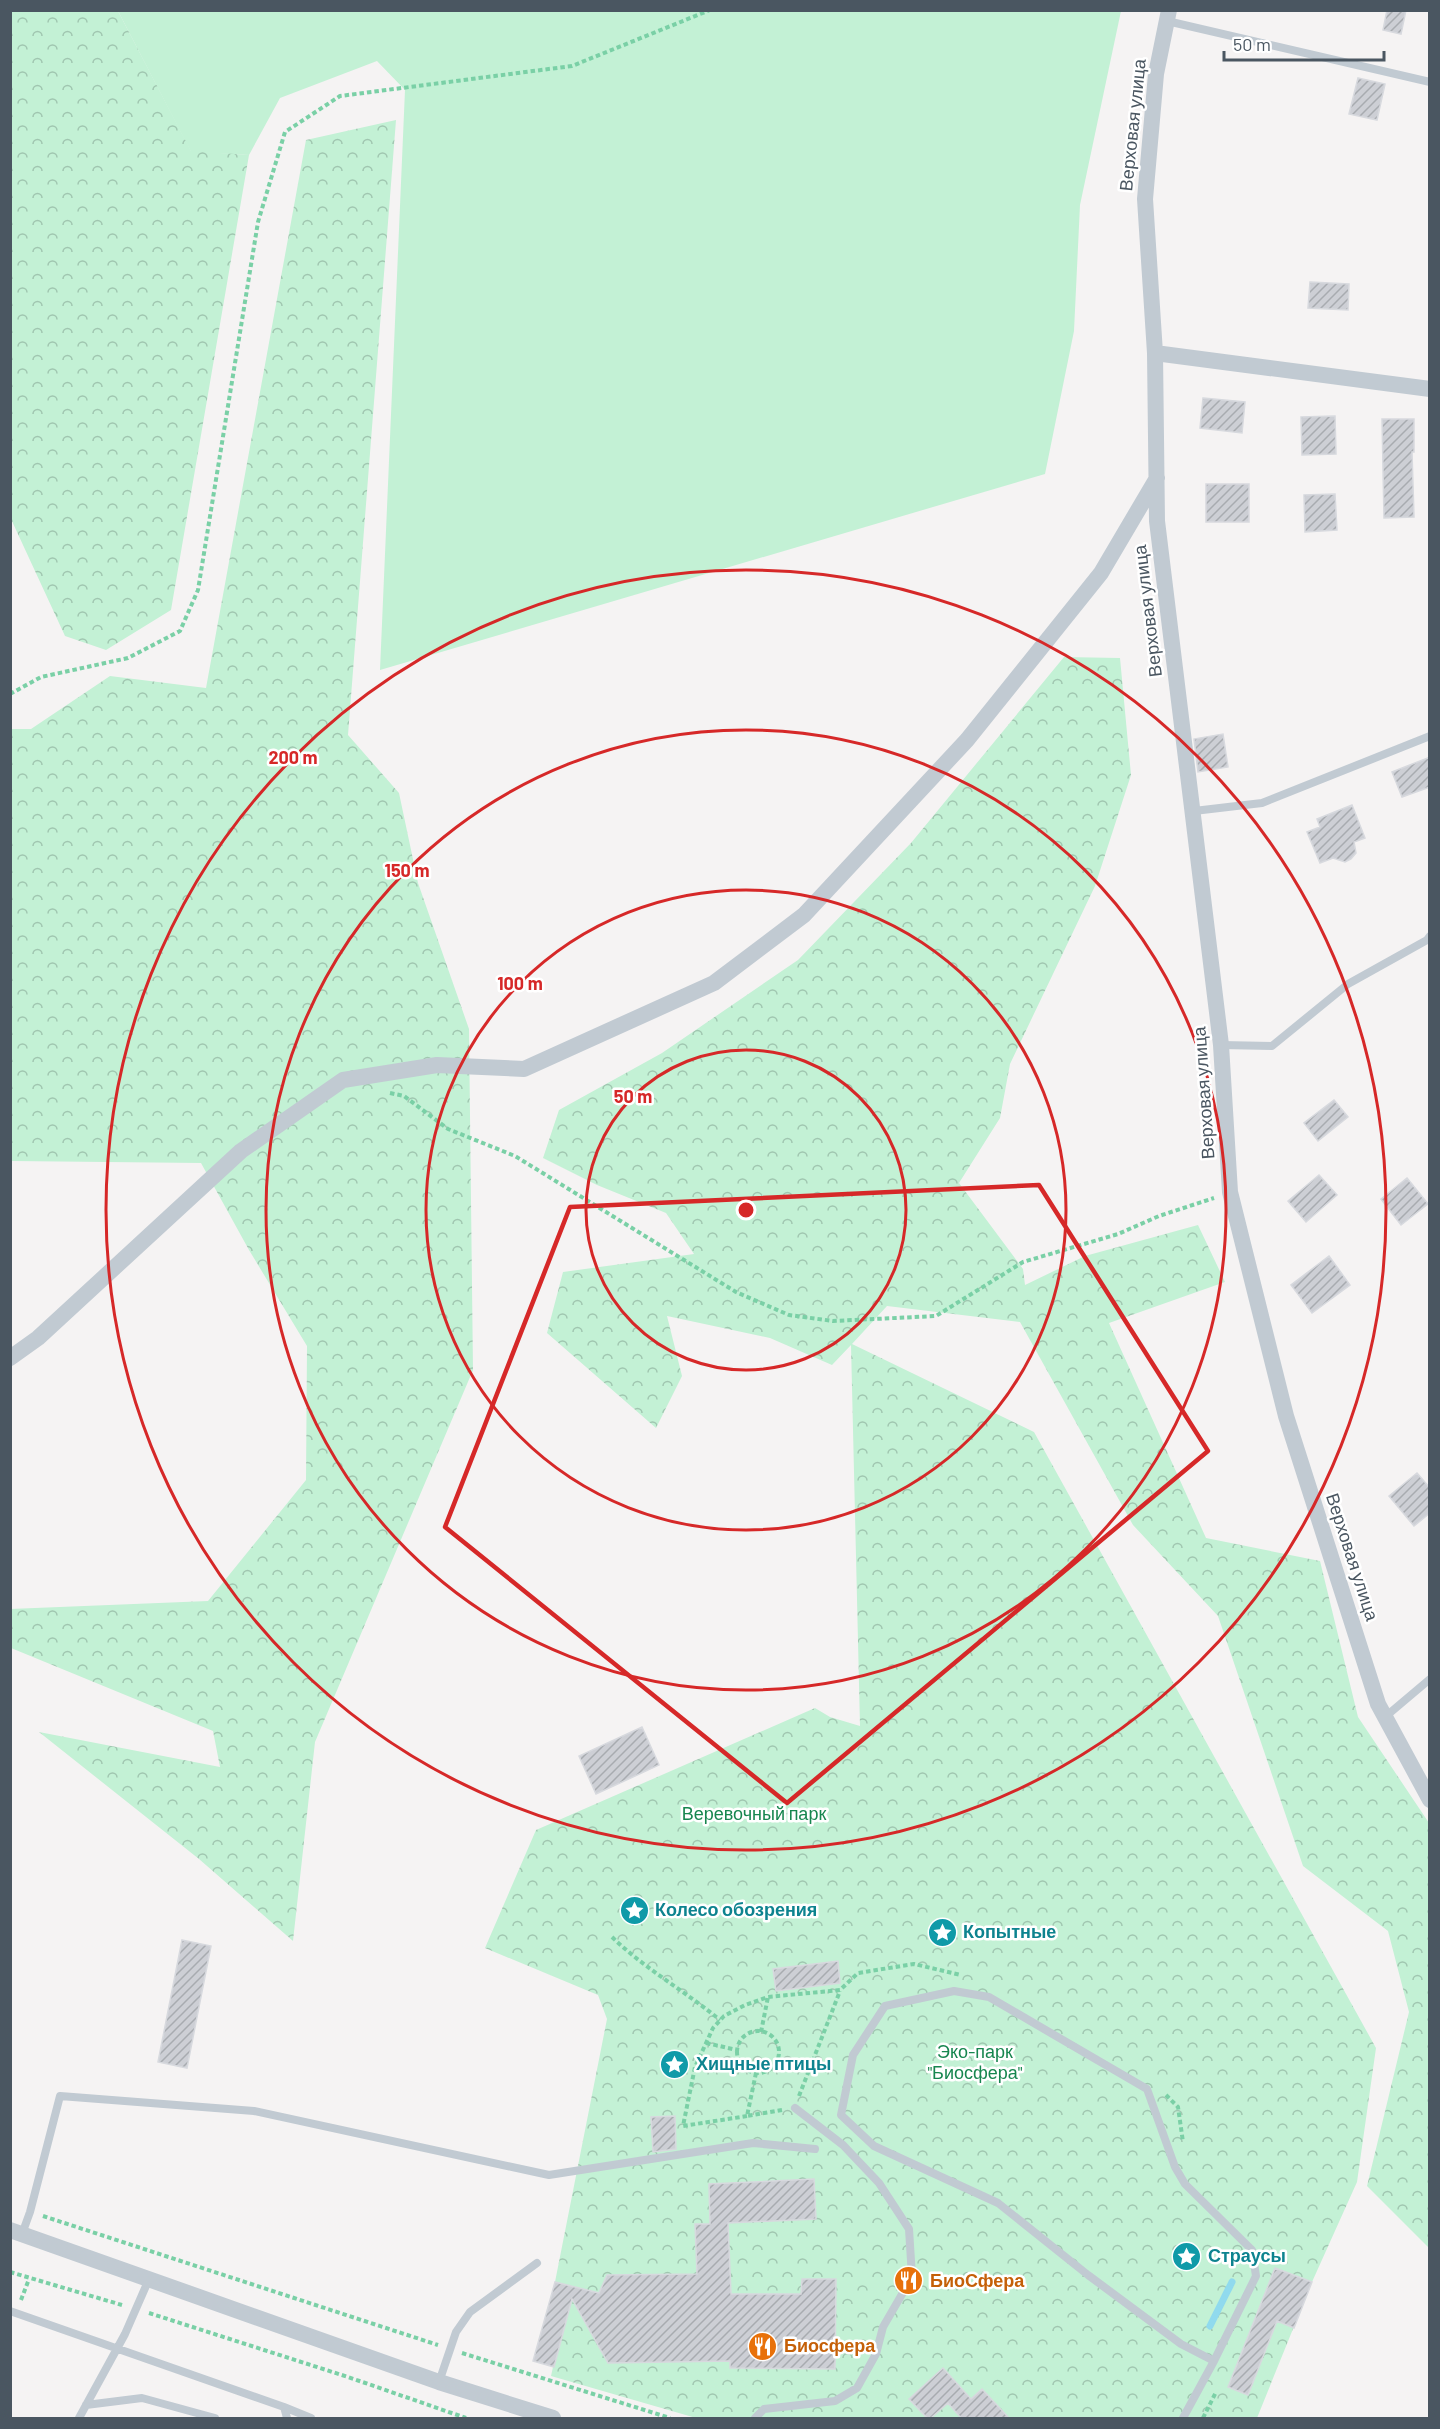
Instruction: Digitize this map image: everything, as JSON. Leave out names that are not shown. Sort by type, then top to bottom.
[{"type":"street","name":"Верховая улица","points":[[1168,16],[1156,74],[1145,199],[1155,353],[1157,521],[1221,1045],[1230,1192],[1286,1416],[1374,1693],[1427,1791]]},
{"type":"street","points":[[1155,353],[1430,389]]},
{"type":"street","points":[[10,1358],[38,1338],[241,1151],[343,1080],[437,1065],[524,1069],[714,983],[804,915],[975,730],[1101,573],[1157,477]]},
{"type":"street","points":[[16,2232],[439,2382],[553,2418]]},
{"type":"lane","points":[[1168,16],[1430,82]]},
{"type":"lane","points":[[1194,811],[1262,803],[1430,736]]},
{"type":"lane","points":[[1221,1045],[1272,1046],[1348,984],[1427,940],[1430,936]]},
{"type":"lane","points":[[1385,1717],[1430,1679]]},
{"type":"lane","points":[[1183,2418],[1214,2361],[1256,2276],[1252,2250],[1185,2184],[1176,2167],[1146,2089],[989,1997],[954,1991],[885,2006],[853,2055],[841,2115],[874,2146],[998,2203],[1088,2275],[1181,2344],[1214,2361]]},
{"type":"lane","points":[[16,2232],[30,2212],[60,2096],[254,2111],[549,2175],[753,2144],[815,2149]]},
{"type":"lane","points":[[755,2418],[764,2409],[835,2401],[857,2388],[876,2354],[883,2327],[912,2277],[909,2229],[879,2183],[843,2145],[795,2108]]},
{"type":"lane","points":[[439,2382],[456,2332],[470,2312],[537,2263]]},
{"type":"lane","points":[[79,2418],[118,2347],[149,2279]]},
{"type":"lane","points":[[10,2311],[118,2347],[311,2418]]},
{"type":"lane","points":[[86,2406],[142,2398],[215,2418]]},
{"type":"lane","points":[[284,2407],[287,2418]]},
{"type":"path","points":[[10,694],[41,677],[128,658],[180,631],[198,590],[258,222],[285,132],[340,96],[572,66],[710,10]]},
{"type":"path","points":[[384,1091],[404,1096],[448,1129],[515,1156],[736,1292],[789,1315],[833,1321],[936,1316],[1023,1262],[1118,1234],[1159,1216],[1230,1192]]},
{"type":"path","points":[[612,1938],[635,1960],[694,1999],[720,2020]]},
{"type":"path","points":[[840,1990],[768,1997],[745,2005],[720,2020],[713,2028],[695,2067],[683,2126],[795,2108],[840,1990],[858,1973],[914,1964],[968,1977]]},
{"type":"path","points":[[761,2032],[768,1997]]},
{"type":"path","points":[[761,2032],[775,2040],[778,2047],[778,2059],[771,2069],[756,2073],[742,2065],[737,2050],[746,2036],[761,2032]]},
{"type":"path","points":[[706,2043],[737,2050]]},
{"type":"path","points":[[778,2059],[809,2067]]},
{"type":"path","points":[[747,2116],[756,2073]]},
{"type":"path","points":[[1161,2090],[1178,2107],[1185,2150]]},
{"type":"path","points":[[30,2212],[670,2418]]},
{"type":"path","points":[[10,2272],[136,2309],[348,2377],[466,2418]]},
{"type":"path","points":[[1203,2418],[1220,2382],[1207,2374]]},
{"type":"highlighted area","points":[[1039,1185],[1208,1451],[787,1803],[445,1527],[570,1207]]},
{"type":"green space","points":[[10,11],[118,11],[191,151],[249,155],[171,610],[106,650],[65,636],[11,519]]},
{"type":"green space","points":[[118,11],[1121,11],[1080,205],[1074,331],[1045,474],[380,670],[405,90],[377,61],[280,98],[249,155],[191,152]]},
{"type":"green space","points":[[396,120],[348,735],[399,793],[418,883],[469,1029],[473,1370],[315,1742],[293,1941],[199,1859],[39,1732],[220,1767],[213,1731],[11,1648],[10,1609],[208,1601],[306,1480],[307,1346],[249,1250],[201,1163],[11,1161],[11,729],[31,729],[110,676],[206,688],[306,140]]},
{"type":"green space","name":"Эко-парк \"Биосфера\"","points":[[1064,657],[1120,658],[1131,775],[1095,886],[1010,1064],[1000,1118],[959,1183],[1023,1269],[1025,1285],[1085,1256],[1198,1225],[1225,1282],[1109,1323],[1206,1538],[1320,1561],[1358,1717],[1429,1823],[1429,2248],[1367,2186],[1409,2012],[1388,1931],[1303,1866],[1218,1616],[1133,1525],[1020,1322],[887,1306],[852,1344],[1034,1432],[1376,2048],[1357,2182],[1312,2282],[1257,2418],[696,2418],[551,2376],[553,2367],[533,2361],[555,2282],[607,2019],[598,1995],[485,1948],[536,1830],[815,1708],[830,1717],[860,1726],[851,1345],[832,1365],[770,1338],[667,1316],[682,1376],[656,1428],[547,1333],[563,1272],[694,1254],[666,1213],[597,1185],[543,1158],[559,1110],[662,1053],[798,960],[911,843]]},
{"type":"building","points":[[1387,10],[1406,10],[1401,34],[1383,30]]},
{"type":"building","points":[[1358,78],[1385,84],[1377,120],[1349,114]]},
{"type":"building","points":[[1310,282],[1349,284],[1348,310],[1308,308]]},
{"type":"building","points":[[1203,398],[1245,402],[1242,433],[1200,428]]},
{"type":"building","points":[[1335,416],[1336,454],[1302,455],[1301,417]]},
{"type":"building","points":[[1382,419],[1414,419],[1414,452],[1412,452],[1414,517],[1384,518]]},
{"type":"building","points":[[1206,484],[1249,484],[1249,522],[1206,522]]},
{"type":"building","points":[[1335,494],[1337,530],[1305,532],[1304,495]]},
{"type":"building","points":[[1223,734],[1228,767],[1198,772],[1194,739]]},
{"type":"building","points":[[1430,757],[1430,787],[1402,797],[1392,772]]},
{"type":"building","points":[[1352,805],[1365,838],[1354,842],[1356,853],[1351,859],[1345,862],[1333,858],[1320,863],[1307,832],[1320,827],[1317,819]]},
{"type":"building","points":[[1334,1100],[1348,1117],[1318,1141],[1304,1123]]},
{"type":"building","points":[[1319,1175],[1337,1195],[1306,1222],[1288,1201]]},
{"type":"building","points":[[1407,1178],[1428,1204],[1401,1225],[1381,1199]]},
{"type":"building","points":[[1329,1256],[1350,1285],[1312,1313],[1291,1285]]},
{"type":"building","points":[[1417,1473],[1430,1488],[1430,1513],[1414,1526],[1389,1496]]},
{"type":"building","points":[[642,1727],[659,1765],[596,1794],[579,1756]]},
{"type":"building","points":[[182,1940],[211,1946],[187,2068],[158,2062]]},
{"type":"building","points":[[838,1961],[840,1983],[776,1991],[773,1969]]},
{"type":"building","points":[[675,2116],[676,2149],[653,2152],[651,2117]]},
{"type":"building","points":[[814,2179],[816,2219],[728,2223],[731,2294],[801,2294],[802,2279],[836,2279],[835,2369],[730,2368],[730,2361],[608,2363],[572,2299],[554,2367],[533,2361],[555,2282],[599,2293],[607,2275],[697,2274],[695,2224],[710,2224],[709,2184]]},
{"type":"building","points":[[1275,2268],[1312,2282],[1294,2328],[1277,2321],[1248,2395],[1228,2387]]},
{"type":"building","points":[[943,2368],[971,2399],[982,2389],[1009,2418],[961,2418],[948,2403],[931,2418],[927,2418],[909,2399]]},
{"type":"waterway","points":[[1210,2326],[1232,2282]]},
{"type":"place","name":"Колесо обозрения","points":[[634,1910]]},
{"type":"place","name":"Копытные","points":[[942,1932]]},
{"type":"place","name":"Хищные птицы","points":[[675,2064]]},
{"type":"place","name":"Страусы","points":[[1187,2256]]},
{"type":"place","name":"БиоСфера","points":[[909,2281]]},
{"type":"place","name":"Биосфера","points":[[763,2346]]},
{"type":"park label","name":"Веревочный парк","points":[[754,1814]]}]
